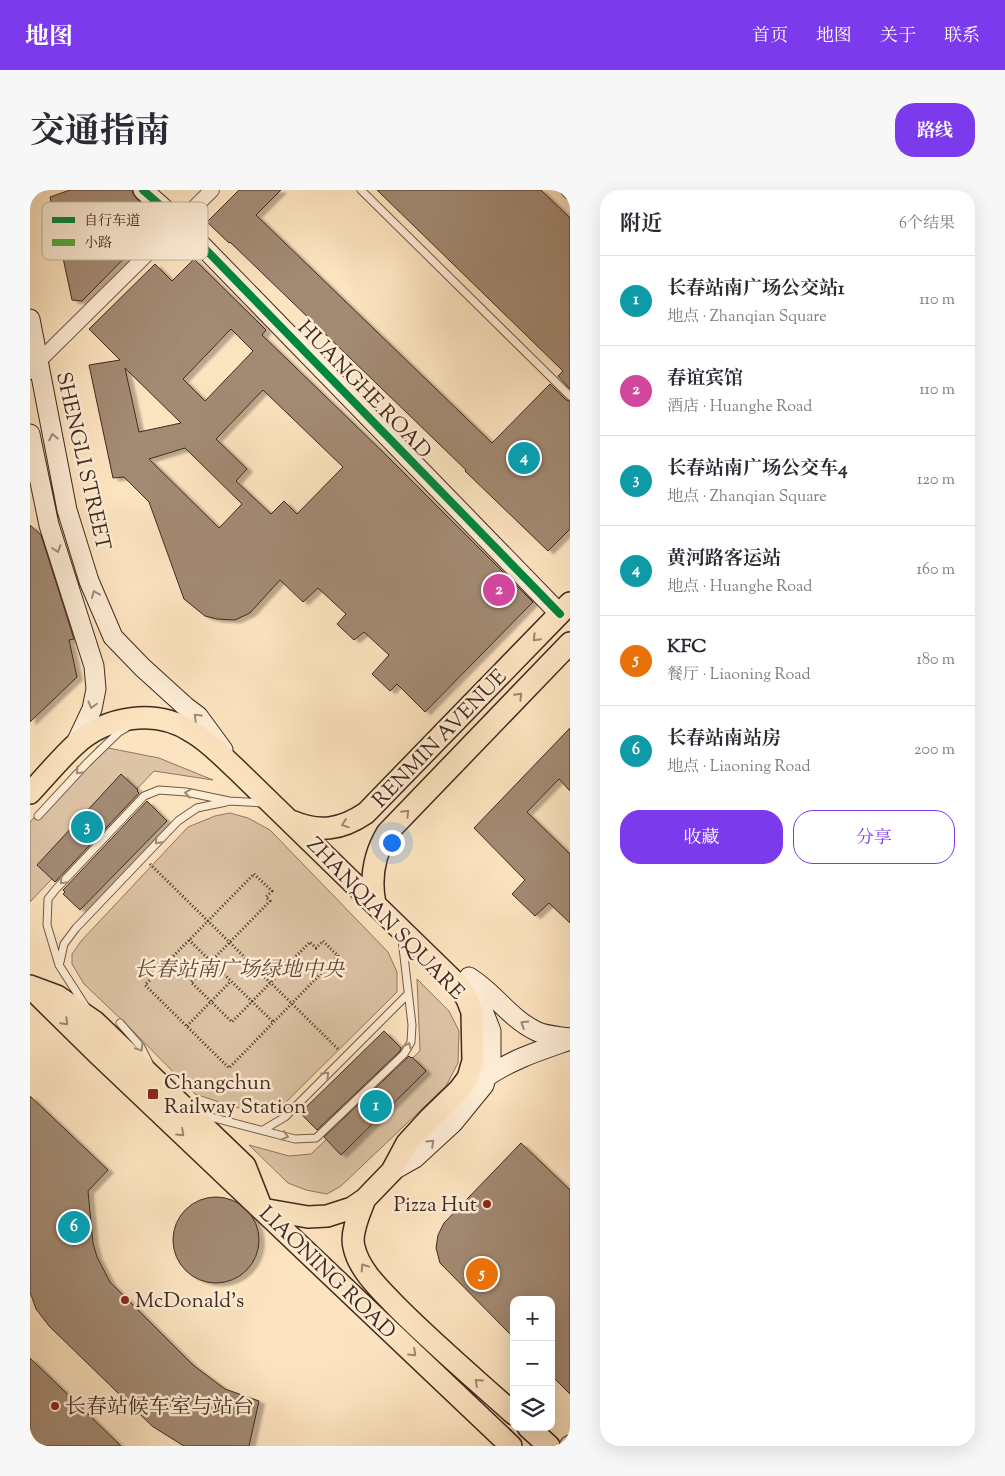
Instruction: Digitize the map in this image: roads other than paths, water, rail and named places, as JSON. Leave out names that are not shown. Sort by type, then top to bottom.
[{"type":"main road","name":"HUANGHE ROAD","points":[[143,190],[156,202]]},
{"type":"main road","name":"HUANGHE ROAD","points":[[208,251],[565,609]]},
{"type":"main road","name":"SHENGLI STREET","points":[[30,319],[34,367],[67,510],[89,581],[113,637],[142,667],[198,716],[236,769]]},
{"type":"main road","points":[[30,434],[49,525],[94,666],[96,689],[92,709],[75,744]]},
{"type":"main road","points":[[30,507],[49,525]]},
{"type":"main road","name":"RENMIN AVENUE","points":[[288,820],[313,828],[328,828],[342,826],[355,821],[366,813],[565,609]]},
{"type":"main road","name":"RENMIN AVENUE","points":[[375,904],[372,891],[376,857],[387,833],[570,643]]},
{"type":"main road","name":"ZHANQIAN SQUARE","points":[[30,793],[75,744],[102,726],[122,720],[143,718],[162,719],[179,724],[193,732],[236,769],[400,928],[458,986],[467,998],[472,1012],[473,1062],[468,1078],[460,1090],[407,1143],[392,1171],[365,1199],[352,1208],[327,1216],[308,1217],[262,1209]]},
{"type":"main road","points":[[392,1171],[415,1158],[453,1123],[484,1084],[491,1059],[491,1031],[480,1003],[465,981],[424,941],[400,928]]},
{"type":"main road","points":[[452,968],[481,984],[517,1020],[537,1032],[570,1039]]},
{"type":"main road","points":[[30,987],[57,996],[95,1022],[246,1166],[262,1209]]},
{"type":"main road","name":"LIAONING ROAD","points":[[30,987],[145,1099],[511,1446]]},
{"type":"main road","points":[[486,1077],[522,1057],[570,1039]]},
{"type":"main road","name":"LIAONING ROAD","points":[[365,1199],[356,1225],[353,1246],[361,1265],[379,1288],[423,1333],[510,1410]]},
{"type":"main road","points":[[532,1431],[549,1446]]},
{"type":"street","points":[[200,202],[212,190]]},
{"type":"street","points":[[34,367],[142,260]]},
{"type":"lane","points":[[361,190],[570,396]]},
{"type":"lane","points":[[38,816],[119,732],[143,718]]},
{"type":"lane","points":[[95,1022],[59,965],[47,925],[48,899],[144,796],[159,790],[186,792],[229,802],[270,803]]},
{"type":"lane","points":[[59,965],[64,944],[76,928],[178,821],[197,808],[229,802]]},
{"type":"lane","points":[[187,1111],[295,1139],[316,1138],[404,1054],[411,1042],[412,1025],[400,928]]},
{"type":"lane","points":[[263,1130],[285,1117],[408,994]]},
{"type":"lane","points":[[120,1023],[141,1047],[154,1078]]},
{"type":"place","name":"黄河路客运站","points":[[524,458]]},
{"type":"place","name":"春谊宾馆","points":[[499,590]]},
{"type":"place","name":"长春站南广场公交车4","points":[[87,827]]},
{"type":"place","name":"Changchun Railway Station","points":[[153,1094]]},
{"type":"place","name":"长春站南广场公交站1","points":[[376,1106]]},
{"type":"place","name":"Pizza Hut","points":[[487,1204]]},
{"type":"place","name":"长春站南站房","points":[[74,1227]]},
{"type":"place","name":"KFC","points":[[482,1274]]},
{"type":"place","name":"McDonald's","points":[[125,1300]]},
{"type":"place","name":"长春站候车室与站台","points":[[55,1406]]},
{"type":"park label","name":"长春站南广场绿地中央","points":[[239,969]]}]
